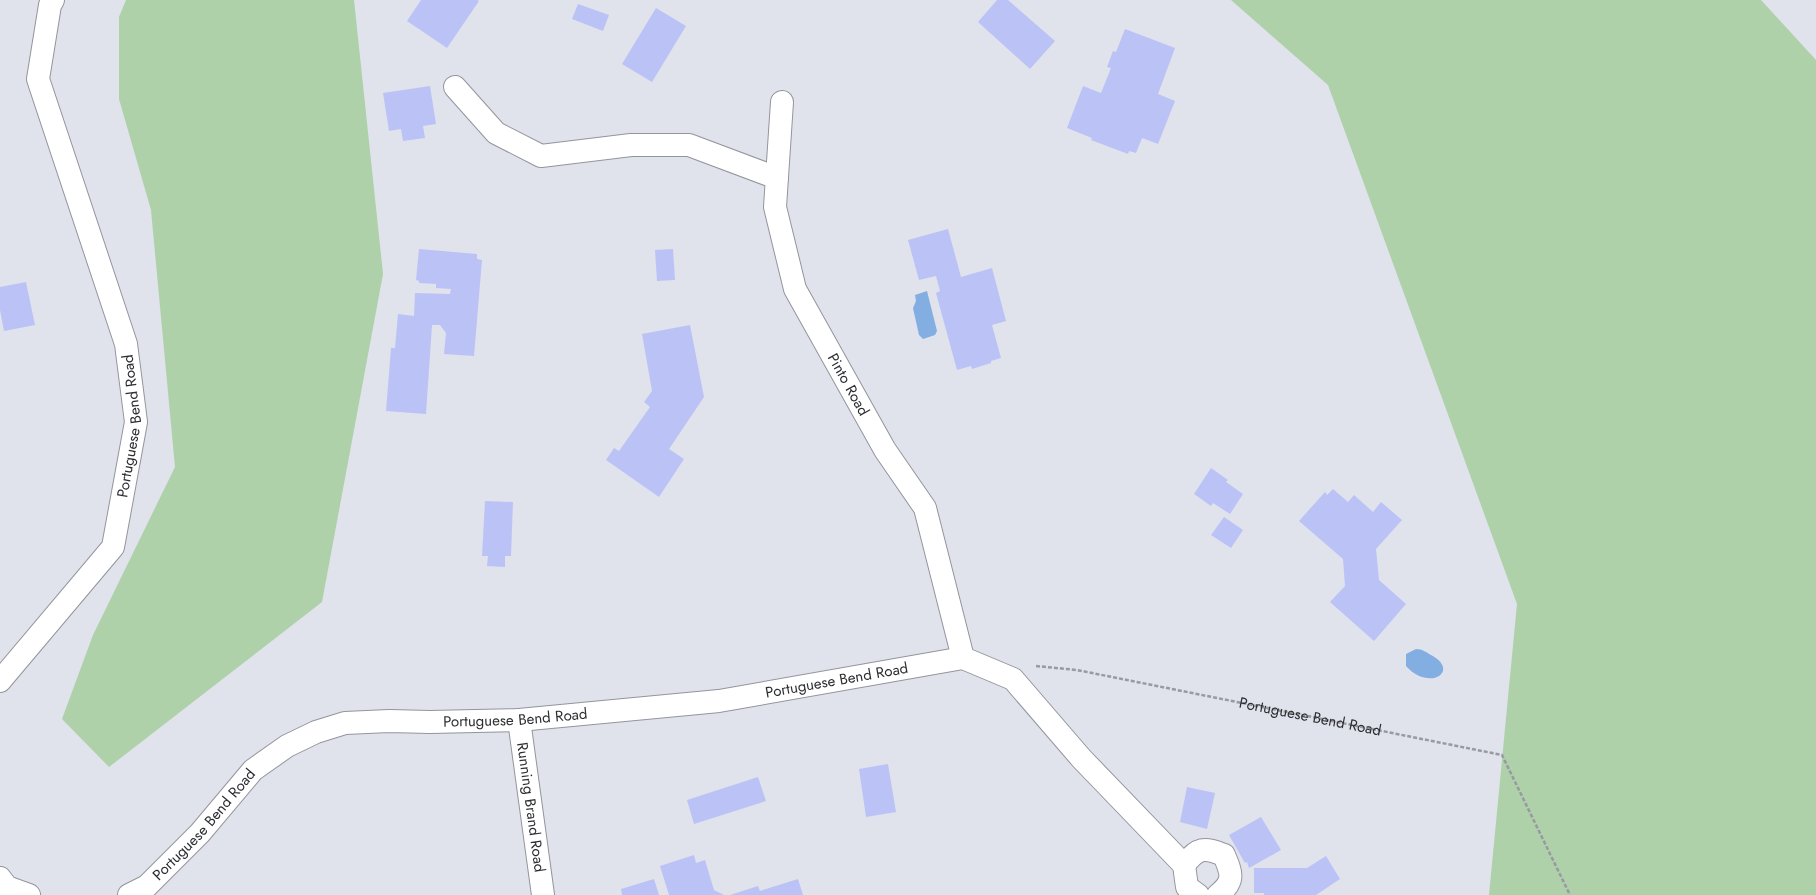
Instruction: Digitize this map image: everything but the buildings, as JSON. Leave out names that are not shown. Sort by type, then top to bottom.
[{"type":"street","name":"Portuguese Bend Road","points":[[0,681],[113,547],[136,422],[126,344],[38,79],[50,5],[53,0]]},
{"type":"street","points":[[455,87],[496,132],[541,156],[631,145],[688,145],[777,178]]},
{"type":"street","name":"Pinto Road","points":[[782,102],[775,207],[795,289],[885,450],[925,508],[964,658]]},
{"type":"street","name":"Portuguese Bend Road","points":[[129,895],[147,886],[200,833],[253,770],[287,746],[316,732],[345,723],[389,721],[430,722],[519,720],[719,701],[964,658]]},
{"type":"street","points":[[964,658],[1013,679],[1081,758],[1184,864],[1187,888],[1198,895]]},
{"type":"street","name":"Running Brand Road","points":[[519,720],[543,895]]},
{"type":"street","points":[[1184,864],[1194,853],[1209,849],[1224,855],[1232,873],[1228,887],[1218,895]]},
{"type":"street","points":[[0,878],[7,888],[29,895]]},
{"type":"path","name":"Portuguese Bend Road","points":[[1032,666],[1077,670],[1502,755],[1570,895]]},
{"type":"green space","points":[[126,0],[354,0],[383,274],[322,602],[109,767],[62,719],[93,635],[175,467],[151,210],[119,99],[119,17]]},
{"type":"green space","points":[[1231,0],[1761,0],[1816,60],[1816,895],[1489,895],[1517,604],[1328,85]]},
{"type":"water","points":[[927,291],[937,331],[935,335],[923,339],[919,335],[913,308],[916,301],[915,295]]},
{"type":"water","points":[[1416,649],[1426,652],[1439,661],[1443,667],[1442,672],[1438,676],[1424,678],[1415,674],[1406,666],[1406,654]]}]
